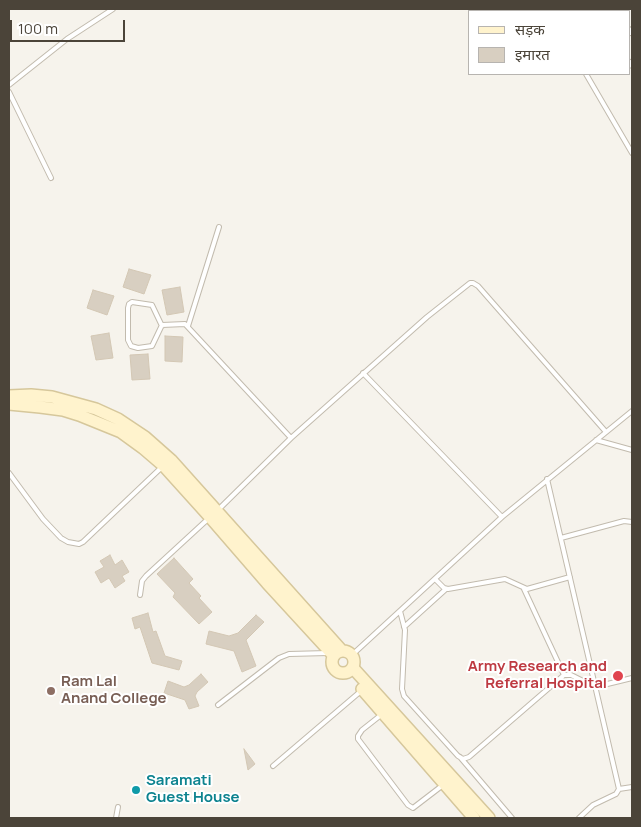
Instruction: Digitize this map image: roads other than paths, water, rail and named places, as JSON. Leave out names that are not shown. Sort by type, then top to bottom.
[{"type":"main road","points":[[9,396],[31,395],[52,397],[96,409],[129,425],[167,463],[340,654],[354,661],[350,670],[341,673],[335,670],[332,663],[340,654]]},
{"type":"main road","points":[[9,404],[63,410],[98,421],[121,432],[142,448],[167,463]]},
{"type":"main road","points":[[350,670],[362,689],[383,713],[448,781],[489,818]]},
{"type":"main road","points":[[350,670],[448,781],[474,818]]},
{"type":"lane","points":[[9,85],[67,39],[113,9]]},
{"type":"lane","points":[[587,75],[632,154]]},
{"type":"lane","points":[[9,92],[51,178]]},
{"type":"lane","points":[[188,326],[219,227]]},
{"type":"lane","points":[[140,595],[142,581],[146,576],[291,438],[427,317],[470,283],[478,286],[606,432]]},
{"type":"lane","points":[[129,304],[152,305],[162,326],[152,346],[138,348],[131,346],[128,340],[129,304]]},
{"type":"lane","points":[[162,326],[182,323],[188,326],[291,438]]},
{"type":"lane","points":[[364,373],[502,517]]},
{"type":"lane","points":[[218,705],[284,656],[340,654],[400,611],[502,517],[632,412]]},
{"type":"lane","points":[[596,440],[632,450]]},
{"type":"lane","points":[[9,473],[43,519],[62,538],[68,542],[78,544],[83,542],[167,463]]},
{"type":"lane","points":[[547,479],[619,789],[616,794],[593,805],[579,818]]},
{"type":"lane","points":[[560,538],[624,521],[632,522]]},
{"type":"lane","points":[[404,627],[446,589],[502,579],[524,589],[570,577]]},
{"type":"lane","points":[[435,579],[446,589]]},
{"type":"lane","points":[[524,589],[564,674]]},
{"type":"lane","points":[[400,611],[404,627],[402,685],[404,696],[512,818]]},
{"type":"lane","points":[[460,758],[466,759],[469,757],[564,674],[571,675],[595,687],[632,678]]},
{"type":"lane","points":[[273,766],[362,689]]},
{"type":"lane","points":[[383,713],[360,733],[358,739],[408,805],[413,808],[448,781]]},
{"type":"lane","points":[[619,789],[632,787]]},
{"type":"lane","points":[[116,818],[118,807]]},
{"type":"place","name":"Army Research and Referral Hospital","points":[[618,676]]},
{"type":"place","name":"Ram Lal Anand College","points":[[51,691]]},
{"type":"place","name":"Saramati Guest House","points":[[136,790]]}]
